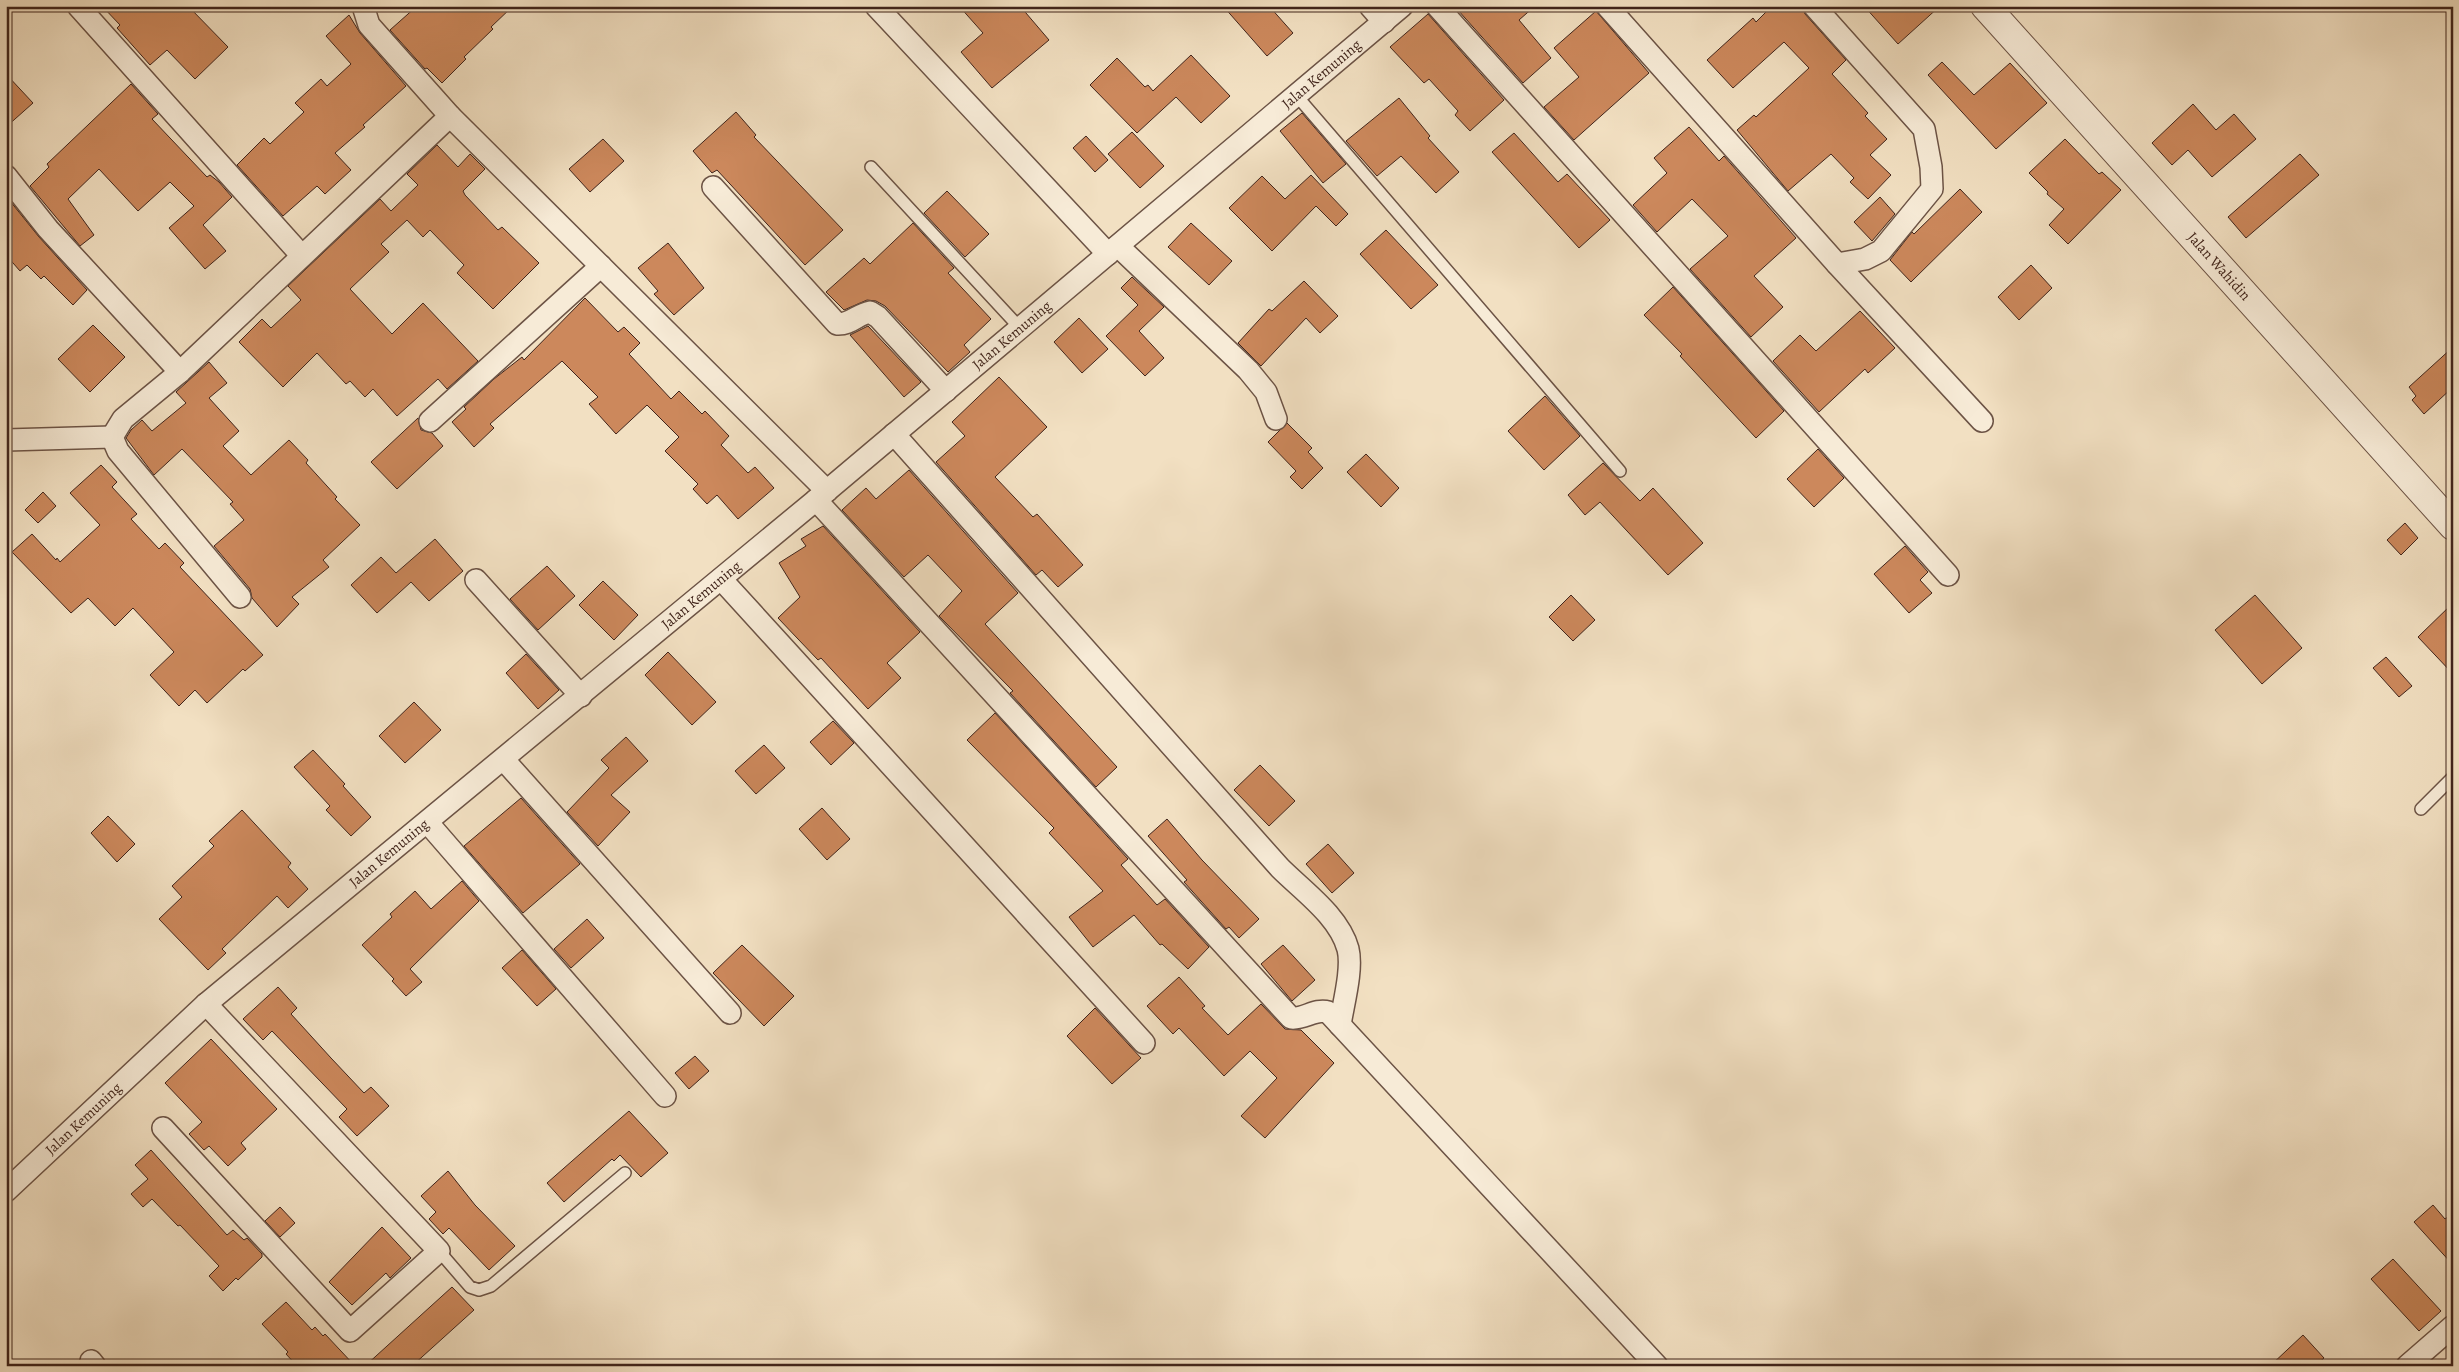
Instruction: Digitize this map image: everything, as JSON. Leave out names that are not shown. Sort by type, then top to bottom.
[{"type":"street","points":[[78,6],[302,256]]},
{"type":"street","points":[[363,6],[369,26],[450,116],[601,266],[821,496],[1291,1018],[1298,1018],[1323,1010],[1328,1012],[1657,1366]]},
{"type":"street","points":[[876,6],[1113,250],[1248,370],[1266,392],[1276,419]]},
{"type":"street","name":"Jalan Kemuning","points":[[6,1191],[206,1004],[581,696],[1296,96],[1377,14],[1402,6]]},
{"type":"street","points":[[1437,6],[1948,576]]},
{"type":"street","points":[[1607,6],[1837,264],[1982,421]]},
{"type":"street","points":[[1814,6],[1924,129],[1931,167],[1932,189],[1881,251],[1865,259],[1837,264]]},
{"type":"street","name":"Jalan Wahidin","points":[[1985,6],[2453,526]]},
{"type":"street","points":[[112,437],[122,419],[180,372],[450,116]]},
{"type":"street","points":[[6,176],[48,229],[180,372]]},
{"type":"street","points":[[713,187],[837,324],[845,325],[863,313],[870,312],[878,317],[946,391]]},
{"type":"street","points":[[430,421],[601,266]]},
{"type":"street","points":[[894,434],[1280,868],[1326,913],[1341,933],[1348,951],[1347,981],[1340,1025]]},
{"type":"street","points":[[6,440],[112,437]]},
{"type":"street","points":[[112,437],[118,451],[240,597]]},
{"type":"street","points":[[721,579],[1144,1043]]},
{"type":"street","points":[[476,580],[581,696]]},
{"type":"street","points":[[504,760],[730,1013]]},
{"type":"street","points":[[428,822],[665,1096]]},
{"type":"street","points":[[163,1128],[350,1331],[439,1251],[206,1004]]},
{"type":"street","points":[[2407,1366],[2453,1326]]},
{"type":"lane","points":[[1296,96],[1620,471]]},
{"type":"lane","points":[[871,167],[1020,328]]},
{"type":"lane","points":[[2421,809],[2453,777]]},
{"type":"lane","points":[[439,1251],[470,1287],[479,1290],[491,1286],[625,1173]]},
{"type":"building","points":[[102,6],[188,6],[228,47],[195,79],[167,50],[150,65],[117,28],[120,25]]},
{"type":"building","points":[[417,6],[513,6],[491,27],[493,29],[464,57],[466,59],[442,83],[427,68],[425,69],[390,30]]},
{"type":"building","points":[[959,6],[1020,6],[1049,40],[992,88],[961,52],[983,33]]},
{"type":"building","points":[[1223,6],[1269,6],[1293,33],[1267,56]]},
{"type":"building","points":[[1461,6],[1535,6],[1519,20],[1551,58],[1523,83],[1457,9]]},
{"type":"building","points":[[1772,6],[1802,6],[1805,14],[1846,60],[1832,74],[1868,113],[1865,116],[1887,139],[1870,155],[1891,175],[1868,199],[1850,182],[1854,178],[1831,154],[1788,191],[1737,130],[1754,115],[1756,117],[1809,68],[1784,42],[1733,88],[1707,60],[1753,18],[1756,22]]},
{"type":"building","points":[[1864,6],[1940,6],[1898,44]]},
{"type":"building","points":[[1596,11],[1649,73],[1574,140],[1544,107],[1579,77],[1554,48]]},
{"type":"building","points":[[1428,14],[1504,100],[1470,131],[1455,115],[1458,111],[1429,79],[1424,83],[1390,47]]},
{"type":"building","points":[[349,15],[360,33],[406,86],[363,125],[365,127],[335,153],[351,170],[325,194],[317,186],[283,216],[237,165],[264,138],[270,144],[304,112],[295,103],[321,79],[327,86],[351,64],[326,36]]},
{"type":"building","points":[[1191,55],[1230,96],[1201,123],[1176,97],[1137,133],[1090,85],[1117,58],[1145,87],[1148,85],[1153,91]]},
{"type":"building","points":[[1942,62],[1974,95],[2010,63],[2047,103],[1996,149],[1928,75]]},
{"type":"building","points":[[6,74],[33,103],[6,127]]},
{"type":"building","points":[[131,84],[158,114],[152,119],[207,177],[210,175],[219,182],[232,197],[203,225],[226,251],[205,269],[169,228],[194,206],[170,182],[138,211],[99,169],[68,199],[94,235],[80,246],[30,186],[49,167],[47,164]]},
{"type":"building","points":[[1399,98],[1430,136],[1428,138],[1459,172],[1436,193],[1401,156],[1377,176],[1346,141]]},
{"type":"building","points":[[2193,104],[2216,130],[2234,114],[2256,139],[2212,177],[2188,150],[2172,165],[2152,143]]},
{"type":"building","points":[[736,112],[756,135],[754,137],[843,230],[805,265],[717,170],[712,173],[693,151]]},
{"type":"building","points":[[1302,113],[1346,164],[1323,183],[1280,131]]},
{"type":"building","points":[[1689,127],[1719,161],[1724,156],[1796,238],[1754,276],[1783,307],[1751,337],[1690,269],[1728,236],[1692,199],[1657,232],[1633,205],[1667,173],[1654,158]]},
{"type":"building","points":[[1132,132],[1164,166],[1140,188],[1108,154]]},
{"type":"building","points":[[1514,133],[1558,182],[1567,174],[1610,220],[1579,248],[1492,152]]},
{"type":"building","points":[[1086,136],[1108,160],[1095,172],[1073,148]]},
{"type":"building","points":[[603,139],[624,161],[590,192],[569,169]]},
{"type":"building","points":[[2065,139],[2099,174],[2102,172],[2121,190],[2068,244],[2049,225],[2064,209],[2047,194],[2048,192],[2029,173]]},
{"type":"building","points":[[437,145],[458,167],[470,154],[485,169],[463,191],[465,195],[498,230],[502,227],[539,263],[493,309],[457,273],[464,265],[430,230],[423,237],[407,220],[381,244],[389,252],[350,289],[392,334],[423,303],[478,361],[447,389],[438,379],[397,416],[373,389],[365,397],[350,381],[346,384],[317,353],[283,387],[239,342],[262,319],[271,328],[301,300],[288,286],[380,199],[391,211],[418,185],[407,174]]},
{"type":"building","points":[[2300,154],[2319,175],[2246,238],[2228,217]]},
{"type":"building","points":[[1311,175],[1348,214],[1336,226],[1316,206],[1272,251],[1229,208],[1262,176],[1285,199]]},
{"type":"building","points":[[1960,189],[1982,212],[1911,282],[1890,260],[1912,232],[1914,234]]},
{"type":"building","points":[[947,191],[989,234],[965,257],[924,213]]},
{"type":"building","points":[[6,196],[39,237],[87,290],[73,305],[44,276],[41,279],[27,265],[20,271],[6,255]]},
{"type":"building","points":[[1880,197],[1895,214],[1872,241],[1854,222]]},
{"type":"building","points":[[913,223],[954,268],[948,273],[991,319],[964,345],[970,352],[948,372],[885,306],[876,301],[867,300],[844,310],[826,292],[864,258],[870,264]]},
{"type":"building","points":[[1191,223],[1232,261],[1209,285],[1168,247]]},
{"type":"building","points":[[1386,230],[1438,285],[1411,309],[1360,254]]},
{"type":"building","points":[[668,243],[704,288],[674,315],[654,294],[658,291],[638,268]]},
{"type":"building","points":[[2031,265],[2052,288],[2019,320],[1998,297]]},
{"type":"building","points":[[1132,277],[1164,307],[1139,331],[1164,358],[1145,376],[1106,336],[1138,305],[1121,288]]},
{"type":"building","points":[[1304,281],[1338,316],[1320,333],[1306,318],[1261,366],[1238,343],[1269,309],[1272,311]]},
{"type":"building","points":[[1673,287],[1784,411],[1756,438],[1680,356],[1682,354],[1644,315]]},
{"type":"building","points":[[585,298],[618,332],[624,327],[640,343],[629,354],[671,399],[679,391],[702,414],[705,411],[729,436],[721,445],[748,473],[755,467],[774,488],[738,519],[717,495],[707,504],[693,489],[698,484],[665,451],[679,437],[647,405],[616,434],[589,404],[598,397],[562,361],[490,424],[494,428],[474,447],[452,422],[466,409],[464,407],[494,379],[522,357],[524,360]]},
{"type":"building","points":[[1860,311],[1895,348],[1868,373],[1865,369],[1819,412],[1773,361],[1800,335],[1816,351]]},
{"type":"building","points":[[1079,318],[1108,349],[1082,373],[1054,342]]},
{"type":"building","points":[[93,325],[125,357],[90,392],[58,359]]},
{"type":"building","points":[[868,326],[921,382],[904,397],[850,335]]},
{"type":"building","points":[[2453,347],[2453,387],[2424,414],[2412,400],[2416,396],[2409,387]]},
{"type":"building","points":[[209,362],[227,383],[209,398],[239,431],[223,446],[251,475],[289,440],[308,460],[306,463],[337,497],[335,499],[360,525],[323,560],[329,567],[292,597],[299,604],[277,627],[252,598],[250,589],[214,546],[244,520],[230,504],[233,502],[182,449],[154,475],[126,438],[131,430],[142,420],[152,431],[186,403],[176,392]]},
{"type":"building","points":[[999,377],[1047,427],[995,477],[1033,517],[1037,514],[1083,565],[1058,587],[1042,570],[1036,575],[936,462],[965,436],[952,422]]},
{"type":"building","points":[[1545,396],[1580,436],[1544,470],[1508,431]]},
{"type":"building","points":[[418,418],[421,430],[432,433],[443,446],[397,489],[371,462]]},
{"type":"building","points":[[1287,423],[1312,448],[1308,452],[1323,468],[1302,489],[1290,477],[1296,471],[1268,442]]},
{"type":"building","points":[[1818,449],[1844,478],[1814,507],[1787,479]]},
{"type":"building","points":[[1366,454],[1399,488],[1381,507],[1347,472]]},
{"type":"building","points":[[1603,463],[1640,501],[1653,488],[1703,543],[1668,575],[1600,502],[1585,515],[1568,495]]},
{"type":"building","points":[[101,465],[117,482],[112,487],[137,514],[131,519],[159,549],[165,543],[184,563],[180,567],[263,655],[245,671],[243,669],[207,703],[195,690],[179,706],[150,675],[174,652],[133,608],[115,626],[88,598],[71,613],[12,552],[32,534],[60,562],[100,525],[70,493]]},
{"type":"building","points":[[909,470],[1018,593],[985,624],[1117,767],[1096,787],[1010,693],[1013,691],[939,616],[962,591],[928,555],[904,577],[842,510],[866,488],[876,499]]},
{"type":"building","points":[[43,492],[56,506],[38,523],[25,510]]},
{"type":"building","points":[[2405,523],[2418,538],[2401,555],[2387,540]]},
{"type":"building","points":[[823,526],[920,632],[887,663],[901,678],[868,709],[821,658],[818,660],[778,618],[800,597],[779,563],[806,546],[801,539]]},
{"type":"building","points":[[435,539],[463,571],[429,601],[411,582],[377,613],[351,585],[381,557],[396,573]]},
{"type":"building","points":[[1905,546],[1928,572],[1920,580],[1932,593],[1909,613],[1874,574]]},
{"type":"building","points":[[547,566],[575,596],[538,630],[510,599]]},
{"type":"building","points":[[603,581],[638,615],[614,640],[579,605]]},
{"type":"building","points":[[1571,595],[1595,620],[1573,641],[1549,617]]},
{"type":"building","points":[[2255,595],[2302,648],[2262,684],[2215,630]]},
{"type":"building","points":[[2453,603],[2453,674],[2418,637]]},
{"type":"building","points":[[668,652],[716,702],[692,725],[645,675]]},
{"type":"building","points":[[526,654],[559,690],[538,709],[506,673]]},
{"type":"building","points":[[2386,657],[2412,686],[2399,697],[2373,668]]},
{"type":"building","points":[[414,702],[441,730],[405,763],[379,736]]},
{"type":"building","points":[[995,713],[1128,859],[1121,865],[1157,905],[1165,899],[1209,947],[1188,969],[1162,944],[1160,945],[1134,915],[1093,947],[1069,917],[1103,891],[1049,833],[1054,828],[967,740]]},
{"type":"building","points":[[833,721],[854,743],[831,765],[810,742]]},
{"type":"building","points":[[626,737],[648,761],[611,795],[630,812],[598,846],[567,812],[609,768],[601,760]]},
{"type":"building","points":[[764,745],[785,768],[756,794],[735,771]]},
{"type":"building","points":[[313,750],[345,784],[343,786],[371,817],[351,836],[326,810],[330,806],[294,767]]},
{"type":"building","points":[[1260,765],[1295,801],[1269,826],[1234,790]]},
{"type":"building","points":[[521,798],[580,864],[523,913],[464,846]]},
{"type":"building","points":[[822,808],[850,839],[827,860],[799,829]]},
{"type":"building","points":[[242,810],[291,863],[288,867],[308,889],[288,908],[277,896],[222,949],[226,953],[208,970],[159,919],[182,897],[172,886],[214,846],[209,841]]},
{"type":"building","points":[[108,816],[135,844],[117,862],[91,833]]},
{"type":"building","points":[[1167,819],[1202,860],[1259,919],[1239,938],[1229,927],[1226,929],[1184,882],[1187,880],[1148,836]]},
{"type":"building","points":[[1328,844],[1354,873],[1332,893],[1306,864]]},
{"type":"building","points":[[462,881],[479,901],[410,969],[422,982],[406,996],[392,981],[394,979],[362,945],[392,917],[390,914],[415,891],[431,909]]},
{"type":"building","points":[[587,919],[604,938],[571,968],[554,949]]},
{"type":"building","points":[[742,945],[794,996],[764,1026],[713,973]]},
{"type":"building","points":[[1283,945],[1315,980],[1292,1001],[1261,964]]},
{"type":"building","points":[[522,950],[556,989],[537,1006],[502,968]]},
{"type":"building","points":[[1179,977],[1205,1006],[1202,1008],[1228,1035],[1261,1004],[1285,1029],[1301,1030],[1334,1063],[1265,1138],[1241,1116],[1277,1078],[1250,1051],[1224,1076],[1179,1028],[1173,1034],[1147,1006]]},
{"type":"building","points":[[278,987],[297,1008],[291,1014],[331,1058],[364,1093],[371,1087],[389,1106],[357,1136],[339,1117],[347,1109],[272,1031],[263,1040],[243,1019]]},
{"type":"building","points":[[1095,1008],[1141,1058],[1112,1084],[1067,1036]]},
{"type":"building","points":[[211,1039],[277,1109],[241,1143],[246,1149],[228,1166],[209,1146],[204,1150],[189,1134],[202,1122],[165,1083]]},
{"type":"building","points":[[695,1056],[709,1071],[689,1089],[675,1073]]},
{"type":"building","points":[[629,1111],[668,1153],[641,1177],[620,1155],[614,1161],[612,1159],[564,1202],[547,1183]]},
{"type":"building","points":[[151,1150],[227,1235],[233,1230],[244,1240],[247,1238],[262,1254],[262,1257],[238,1280],[236,1278],[223,1291],[209,1276],[219,1266],[152,1199],[143,1207],[131,1194],[148,1179],[135,1165]]},
{"type":"building","points":[[448,1171],[475,1205],[515,1246],[489,1270],[449,1228],[443,1234],[429,1219],[436,1212],[421,1196]]},
{"type":"building","points":[[2433,1205],[2445,1219],[2453,1213],[2453,1265],[2414,1222]]},
{"type":"building","points":[[280,1207],[295,1223],[280,1237],[265,1221]]},
{"type":"building","points":[[382,1227],[411,1258],[390,1278],[386,1273],[352,1305],[329,1282]]},
{"type":"building","points":[[2393,1259],[2441,1311],[2419,1331],[2371,1279]]},
{"type":"building","points":[[452,1287],[474,1310],[412,1366],[365,1366]]},
{"type":"building","points":[[286,1302],[312,1330],[315,1327],[323,1336],[325,1334],[355,1366],[297,1366],[286,1354],[288,1352],[262,1324]]},
{"type":"building","points":[[2303,1335],[2324,1358],[2315,1366],[2270,1366]]}]
